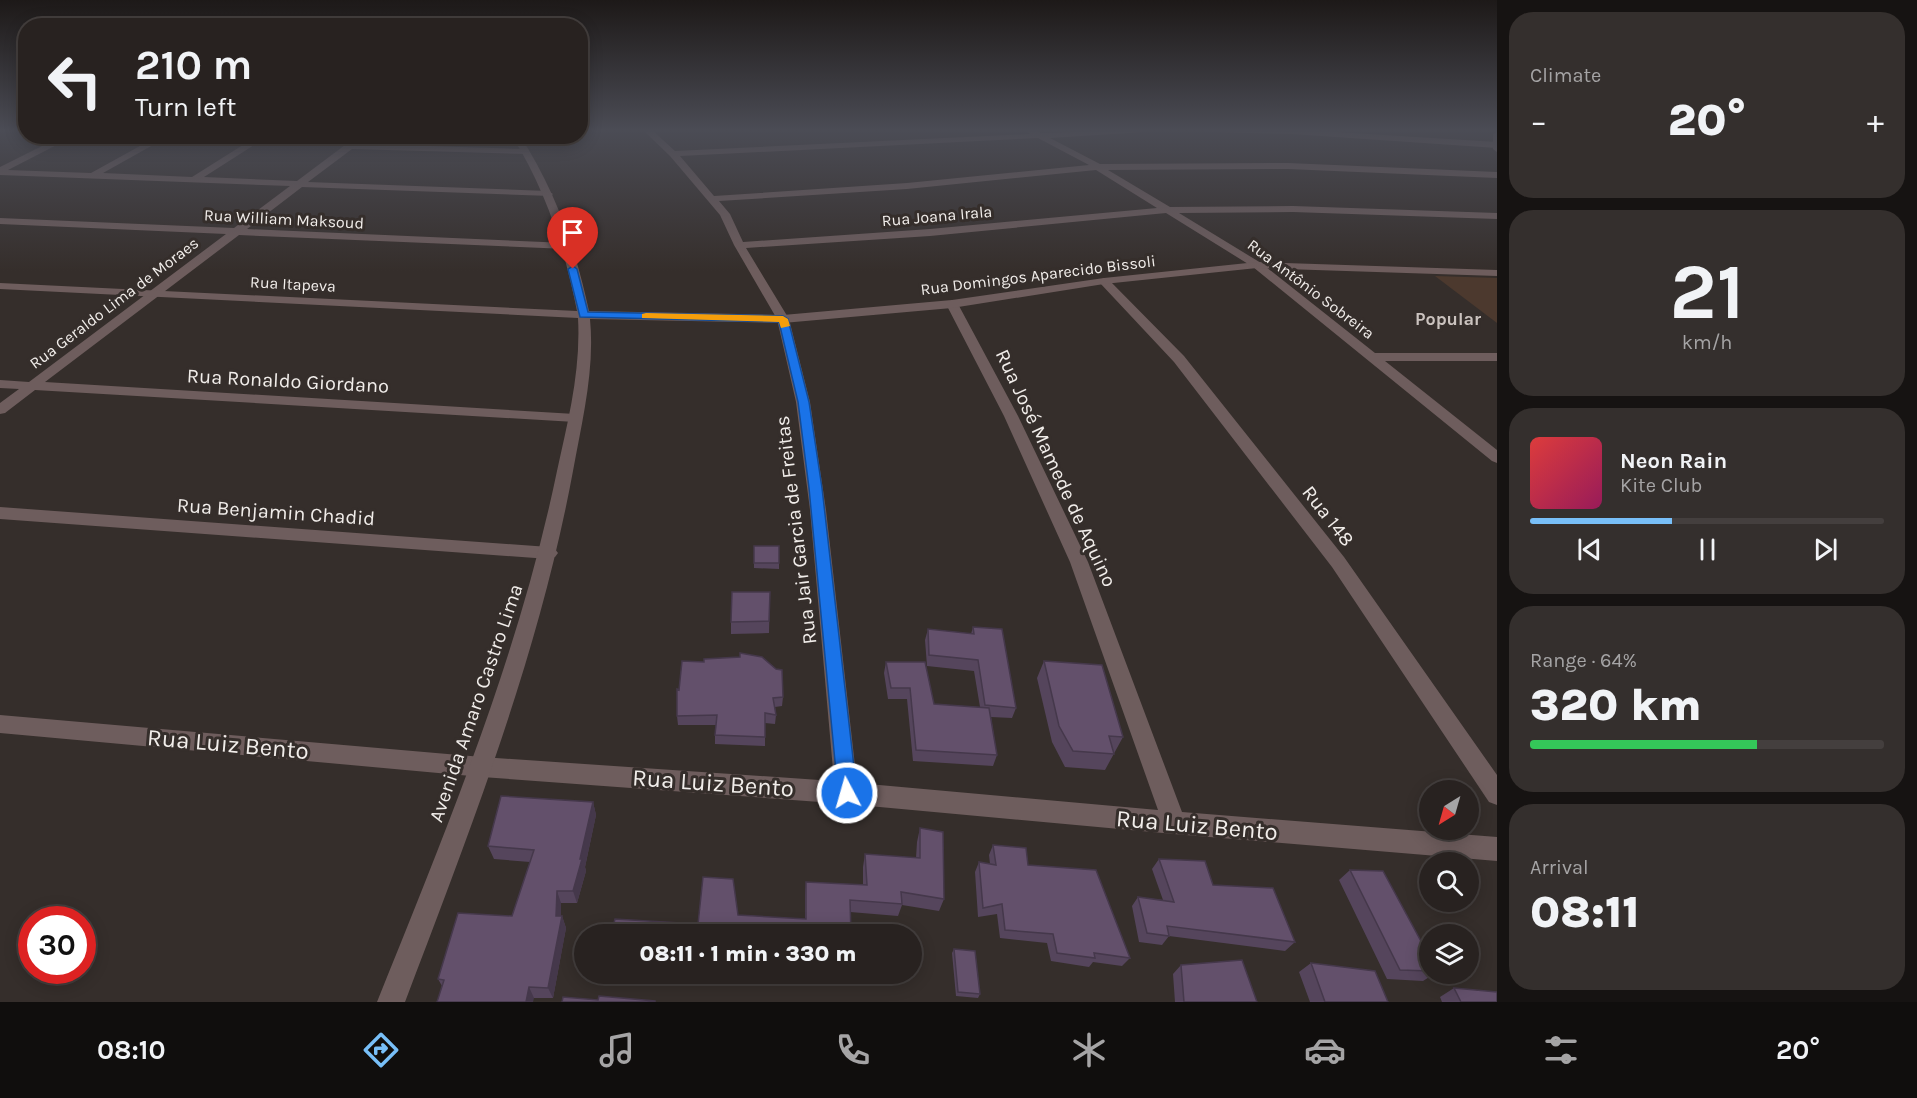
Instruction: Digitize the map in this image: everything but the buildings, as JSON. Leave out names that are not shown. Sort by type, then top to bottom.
[{"type":"street","points":[[111,177],[548,194]]},
{"type":"street","points":[[195,180],[200,177]]},
{"type":"street","name":"Rua Geraldo Lima de Moraes","points":[[0,410],[310,177]]},
{"type":"street","name":"Avenida Amaro Castro Lima","points":[[391,1002],[482,767],[522,651],[549,553],[574,418],[583,362],[584,315],[567,246],[548,194],[539,177]]},
{"type":"street","name":"Rua Jair Garcia de Freitas","points":[[692,177],[725,214],[739,246],[783,319],[804,402],[817,499],[847,793]]},
{"type":"street","points":[[710,199],[907,186],[1000,177]]},
{"type":"street","name":"Rua Antônio Sobreira","points":[[1114,177],[1257,265],[1497,458]]},
{"type":"street","name":"Rua Joana Irala","points":[[739,246],[837,241],[1046,219],[1168,210],[1318,209],[1497,216]]},
{"type":"street","name":"Rua William Maksoud","points":[[0,220],[567,246]]},
{"type":"street","name":"Rua Domingos Aparecido Bissoli","points":[[584,315],[783,319],[952,304],[1104,281],[1257,265],[1497,273]]},
{"type":"street","name":"Rua 148","points":[[1104,281],[1179,359],[1338,562],[1497,794]]},
{"type":"street","name":"Rua Itapeva","points":[[0,286],[584,315]]},
{"type":"street","name":"Rua José Mamede de Aquino","points":[[952,304],[1011,416],[1079,562],[1174,824]]},
{"type":"street","points":[[1372,357],[1497,357]]},
{"type":"street","name":"Rua Ronaldo Giordano","points":[[0,384],[574,418]]},
{"type":"street","name":"Rua Benjamin Chadid","points":[[0,513],[549,553]]},
{"type":"street","name":"Rua Luiz Bento","points":[[0,724],[482,767],[847,793],[1174,824],[1497,849]]},
{"type":"shaded area","points":[[1435,276],[1497,278],[1497,323]]},
{"type":"slow traffic","points":[[646,316],[783,319],[785,326]]},
{"type":"district","name":"Popular","points":[[1448,319]]},
{"type":"route","points":[[573,269],[584,315],[783,319],[804,402],[823,557],[847,793]]}]
